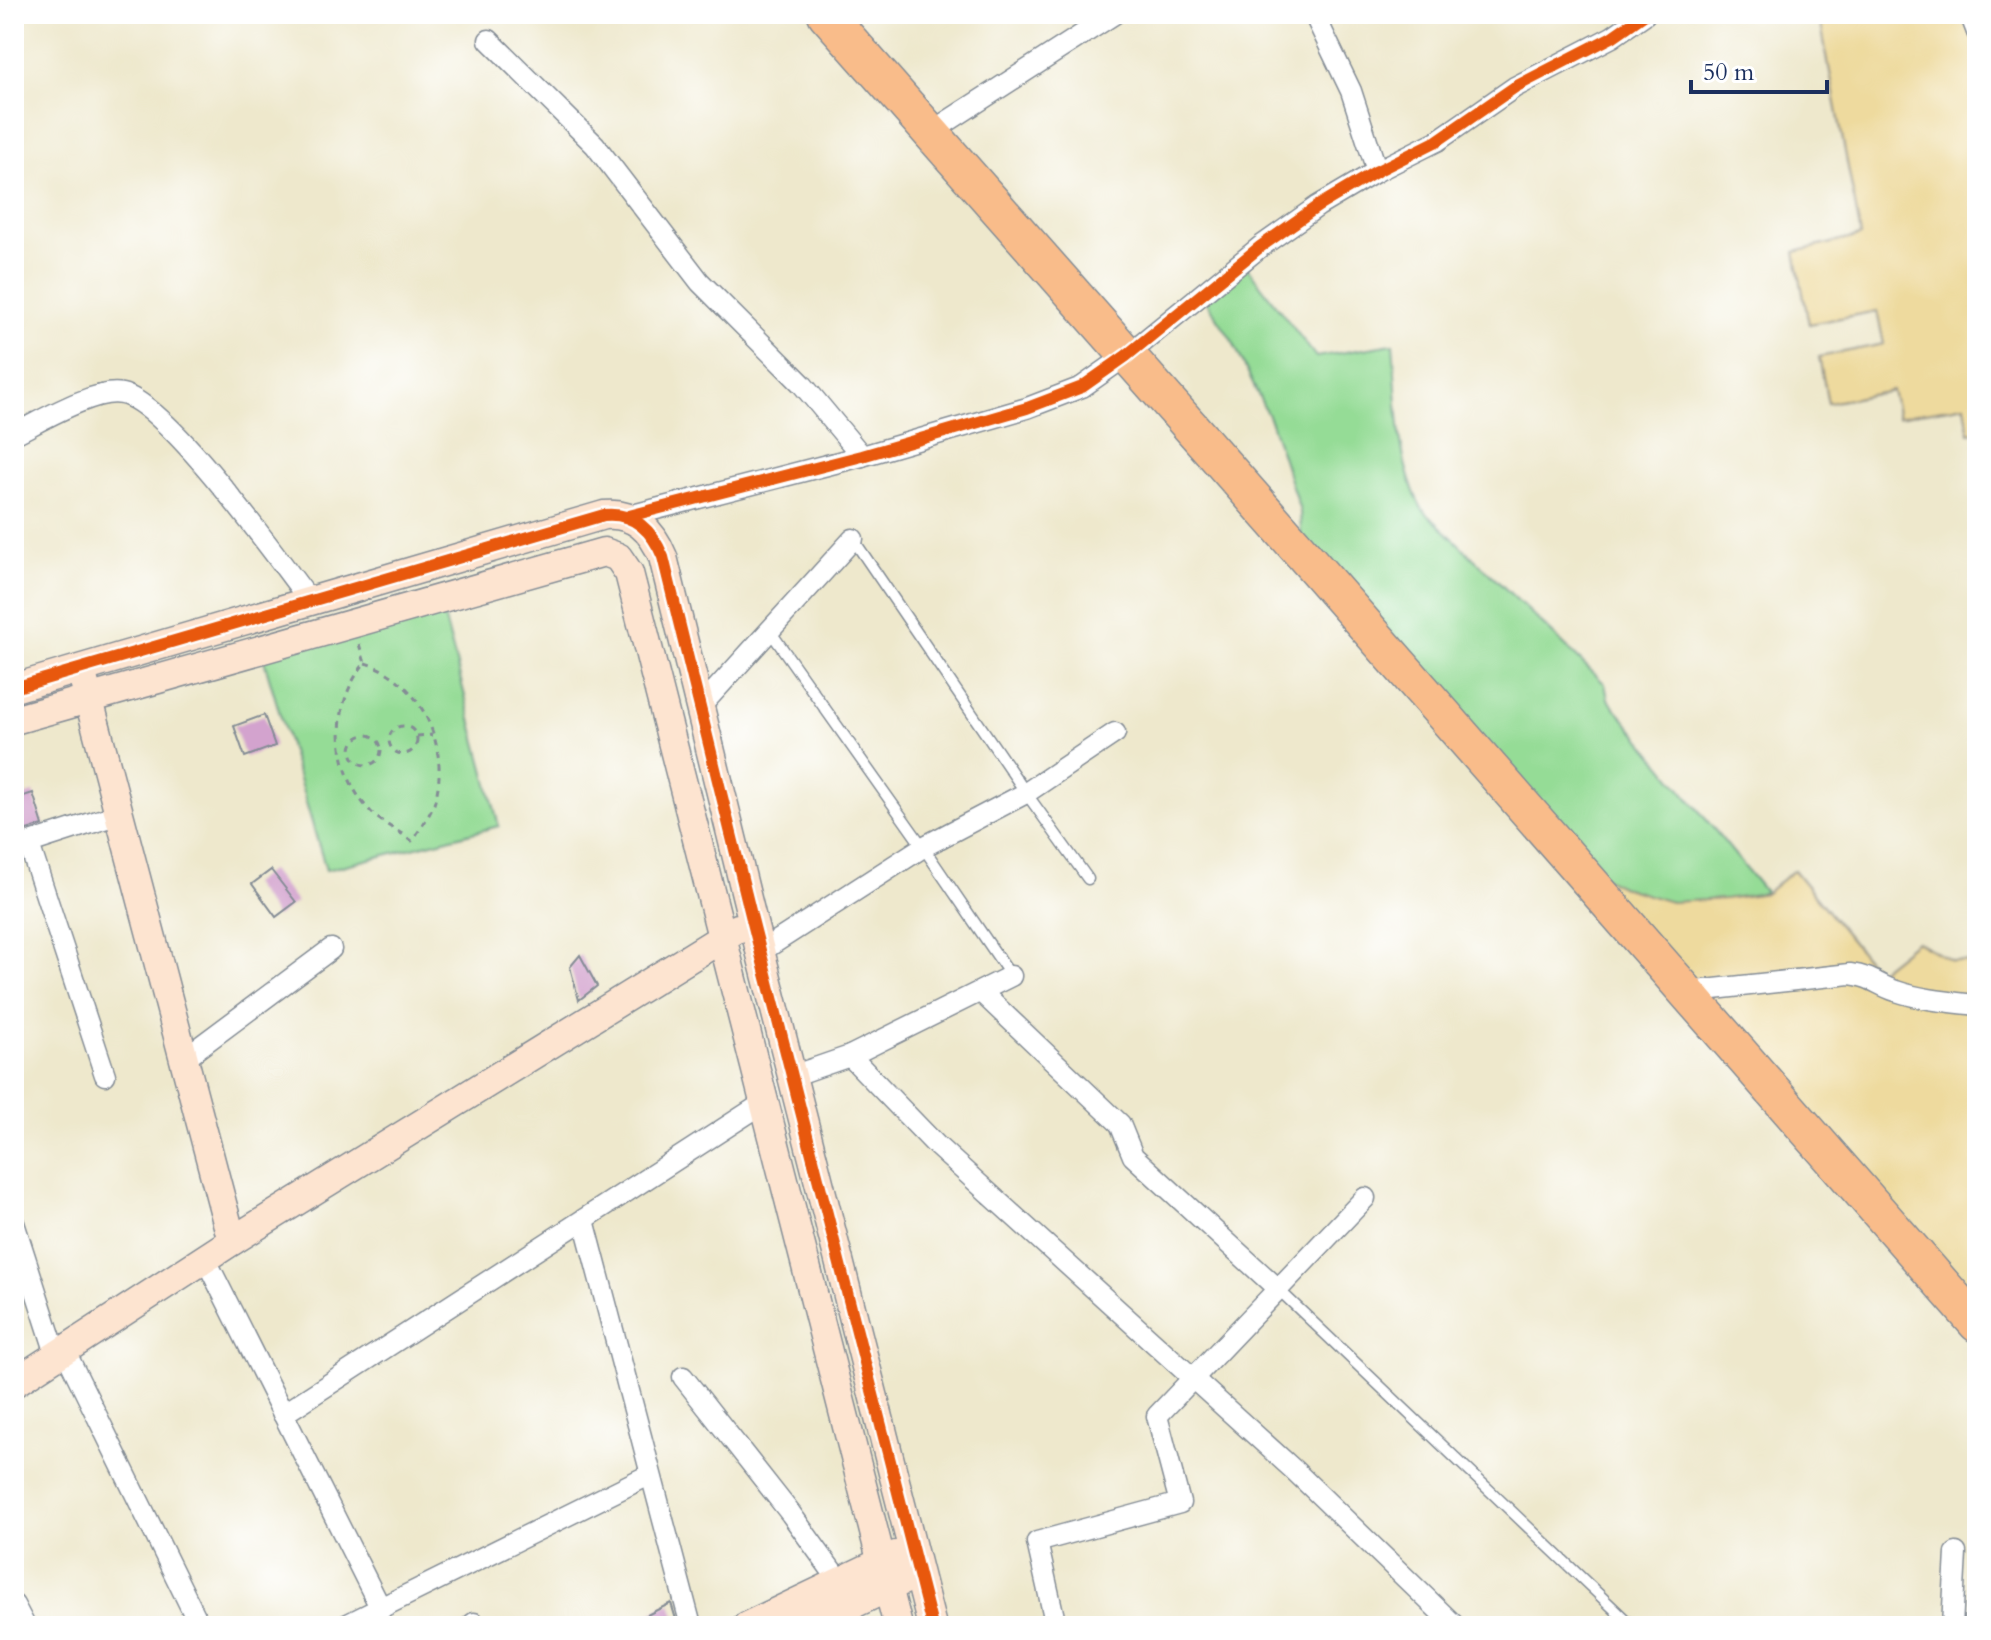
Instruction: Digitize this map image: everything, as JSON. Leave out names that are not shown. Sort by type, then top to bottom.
[{"type":"highway","points":[[826,14],[1977,1324]]},
{"type":"street","points":[[931,132],[1114,14]]},
{"type":"street","points":[[1314,14],[1351,91],[1377,171]]},
{"type":"street","points":[[17,683],[81,670],[604,515],[629,516],[862,456],[1041,403],[1082,387],[1126,356],[1260,247],[1318,206],[1377,171],[1437,141],[1515,87],[1612,37],[1645,14]]},
{"type":"street","points":[[1970,14],[1977,32]]},
{"type":"street","points":[[489,40],[595,145],[700,282],[802,384],[862,456]]},
{"type":"street","points":[[14,434],[88,400],[120,393],[141,401],[202,462],[310,601]]},
{"type":"street","points":[[629,516],[649,532],[663,557],[932,1626]]},
{"type":"street","points":[[700,707],[853,539]]},
{"type":"street","points":[[14,720],[604,552],[623,561],[629,573],[723,937],[898,1626]]},
{"type":"street","points":[[81,670],[232,1241]]},
{"type":"street","points":[[760,952],[923,847],[1026,793],[1115,733]]},
{"type":"street","points":[[105,1075],[21,846],[119,814]]},
{"type":"street","points":[[14,1383],[232,1241],[752,919]]},
{"type":"street","points":[[182,1060],[331,949]]},
{"type":"street","points":[[1687,992],[1850,974],[1868,976],[1894,991],[1930,1000],[1977,1005]]},
{"type":"street","points":[[792,1076],[850,1056],[1011,976]]},
{"type":"street","points":[[981,992],[1120,1124],[1133,1156],[1278,1289]]},
{"type":"street","points":[[850,1056],[937,1146],[1193,1378],[1455,1626]]},
{"type":"street","points":[[283,1414],[765,1102]]},
{"type":"street","points":[[1056,1626],[1037,1542],[1180,1503],[1157,1416],[1365,1198]]},
{"type":"street","points":[[584,1220],[691,1626]]},
{"type":"street","points":[[14,1223],[20,1264],[61,1354],[200,1626]]},
{"type":"street","points":[[205,1258],[381,1609]]},
{"type":"street","points":[[683,1377],[791,1514],[840,1582]]},
{"type":"street","points":[[344,1626],[649,1475]]},
{"type":"street","points":[[1952,1626],[1956,1553]]},
{"type":"street","points":[[807,1626],[885,1575],[914,1561]]},
{"type":"street","points":[[747,1626],[840,1582],[885,1575]]},
{"type":"street","points":[[14,1605],[25,1626]]},
{"type":"lane","points":[[853,539],[1088,879]]},
{"type":"lane","points":[[770,631],[1011,976]]},
{"type":"lane","points":[[1278,1289],[1632,1626]]},
{"type":"path","points":[[412,841],[428,817],[438,787],[432,735],[425,713],[408,689],[395,676],[365,663],[350,684],[343,705],[340,724],[343,757],[349,778],[363,803],[416,847]]},
{"type":"path","points":[[398,726],[411,728],[417,736],[416,745],[406,754],[396,753],[390,744],[391,732],[398,726]]},
{"type":"path","points":[[417,736],[432,735]]},
{"type":"path","points":[[381,748],[373,737],[363,736],[353,744],[352,754],[357,762],[367,765],[376,761],[381,748],[390,744]]},
{"type":"path","points":[[343,757],[352,754]]},
{"type":"green space","points":[[1242,261],[1316,357],[1393,344],[1402,450],[1413,490],[1422,509],[1605,684],[1608,699],[1766,893],[1707,902],[1672,902],[1634,892],[1573,862],[1302,553],[1300,511],[1271,422],[1233,342],[1202,294]]},
{"type":"green space","points":[[439,597],[499,826],[326,870],[261,650]]},
{"type":"sand","points":[[1819,14],[1977,14],[1977,432],[1969,433],[1965,405],[1898,417],[1892,391],[1828,403],[1819,357],[1884,344],[1877,311],[1809,324],[1795,252],[1861,236]]},
{"type":"sand","points":[[1573,862],[1625,888],[1671,902],[1766,893],[1794,870],[1877,972],[1916,941],[1952,961],[1977,962],[1977,1324]]},
{"type":"building","points":[[264,715],[275,746],[245,757],[234,726]]},
{"type":"building","points":[[33,793],[43,825],[14,834],[14,799]]},
{"type":"building","points":[[271,870],[296,902],[276,917],[252,884]]},
{"type":"building","points":[[580,955],[597,986],[579,1000],[570,967]]},
{"type":"building","points":[[671,1603],[678,1626],[626,1626],[653,1612]]},
{"type":"cycle path","points":[[629,516],[862,456],[1027,408],[1082,387],[1126,356],[1260,247],[1318,206],[1377,171],[1437,141],[1515,87],[1612,37],[1645,14]]},
{"type":"cycle path","points":[[14,688],[604,515],[624,516],[647,531],[663,557],[932,1626]]}]
